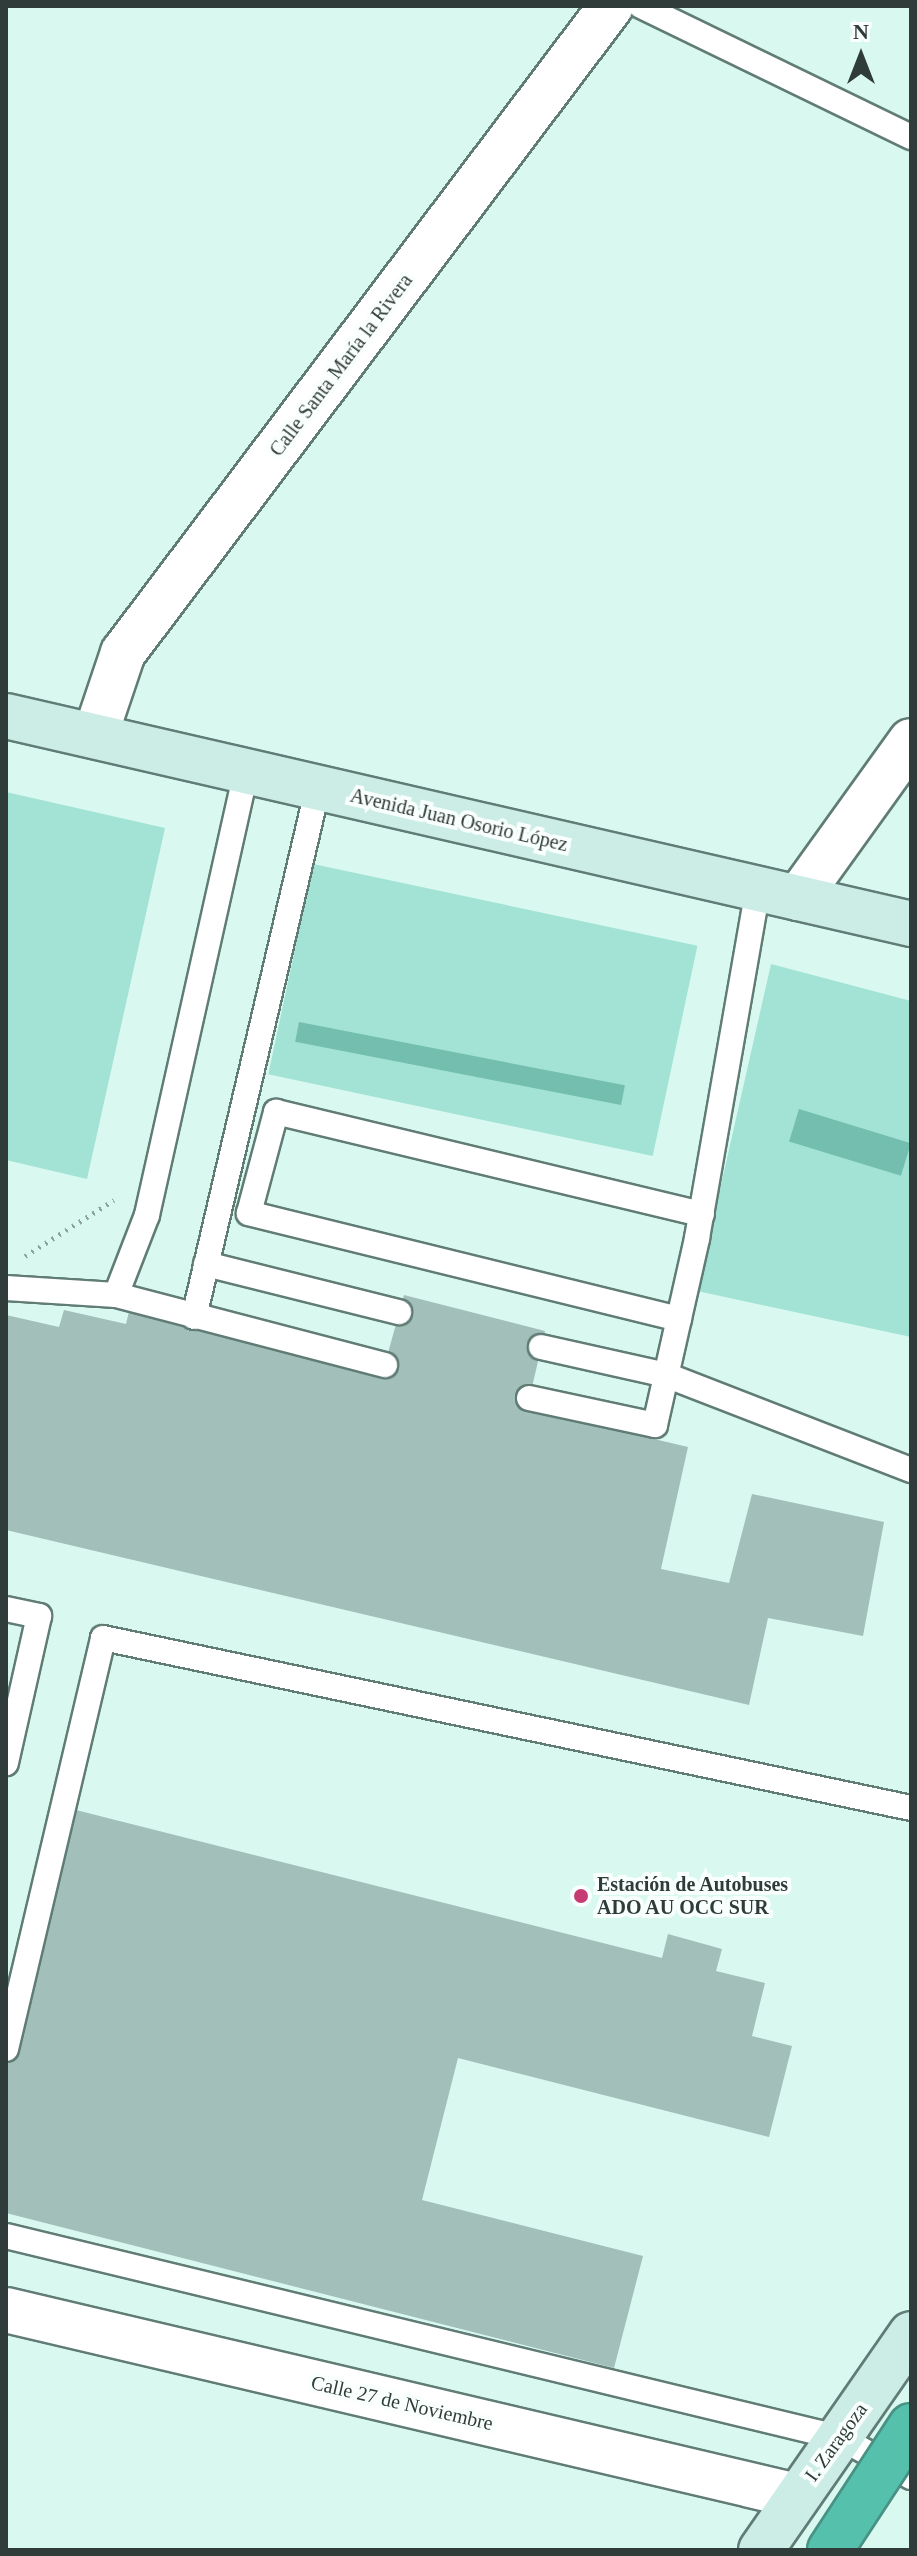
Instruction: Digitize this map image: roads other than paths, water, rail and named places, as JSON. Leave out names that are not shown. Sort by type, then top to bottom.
[{"type":"highway","points":[[830,2550],[911,2426]]},
{"type":"main road","name":"Avenida Juan Osorio López","points":[[6,716],[911,924]]},
{"type":"main road","name":"I. Zaragoza","points":[[761,2550],[911,2334]]},
{"type":"street","name":"Calle Santa María la Rivera","points":[[95,736],[123,653],[611,6]]},
{"type":"street","points":[[778,893],[911,741]]},
{"type":"street","name":"Calle 27 de Noviembre","points":[[6,2310],[797,2496]]},
{"type":"lane","points":[[641,6],[911,137]]},
{"type":"lane","points":[[116,1295],[147,1215],[246,771]]},
{"type":"lane","points":[[194,1317],[318,787]]},
{"type":"lane","points":[[529,1398],[655,1425],[778,893]]},
{"type":"lane","points":[[249,1213],[276,1112],[702,1214]]},
{"type":"lane","points":[[219,1205],[679,1319]]},
{"type":"lane","points":[[206,1264],[399,1312]]},
{"type":"lane","points":[[6,1288],[116,1295],[385,1365]]},
{"type":"lane","points":[[541,1347],[666,1375],[911,1470]]},
{"type":"lane","points":[[6,1609],[39,1616],[6,1763]]},
{"type":"lane","points":[[6,2049],[103,1638],[911,1808]]},
{"type":"lane","points":[[6,2236],[841,2438],[911,2477]]},
{"type":"place","name":"Estación de Autobuses ADO AU OCC SUR","points":[[581,1896]]}]
